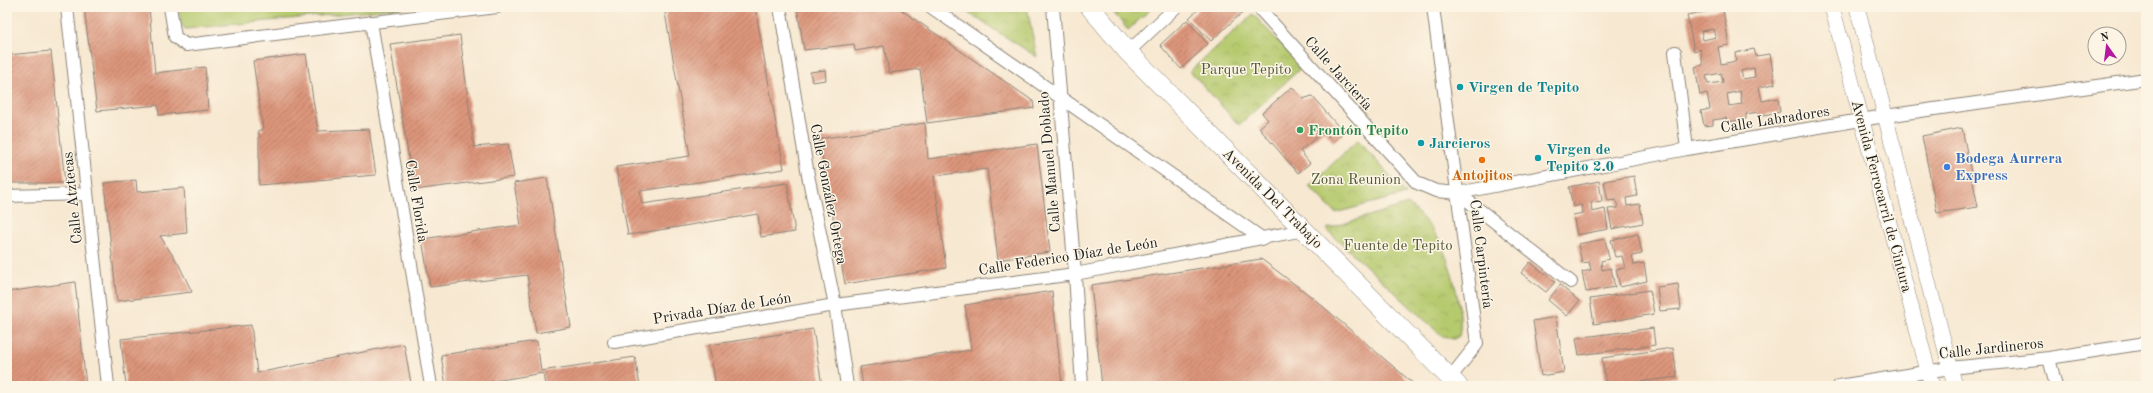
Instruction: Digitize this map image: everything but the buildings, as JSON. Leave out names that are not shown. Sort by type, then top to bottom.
[{"type":"main road","name":"Avenida Del Trabajo","points":[[1090,7],[1128,52],[1454,382]]},
{"type":"street","name":"Calle Atztecas","points":[[67,7],[108,386]]},
{"type":"street","points":[[170,7],[175,37],[186,46],[497,7]]},
{"type":"street","name":"Calle González Ortega","points":[[780,7],[808,176],[835,305],[847,386]]},
{"type":"street","points":[[930,7],[1060,95],[1263,239]]},
{"type":"street","name":"Calle Manuel Doblado","points":[[1053,7],[1075,274],[1082,386]]},
{"type":"street","points":[[1128,52],[1176,7]]},
{"type":"street","name":"Calle Jarciería","points":[[1258,7],[1417,183],[1436,191],[1458,193]]},
{"type":"street","name":"Calle Carpintería","points":[[1433,7],[1477,344],[1454,382]]},
{"type":"street","name":"Avenida Ferrocarril de Cintura","points":[[1832,7],[1932,386]]},
{"type":"street","name":"Avenida Ferrocarril de Cintura","points":[[1857,7],[1955,386]]},
{"type":"street","name":"Calle Florida","points":[[371,22],[431,386]]},
{"type":"street","points":[[1675,52],[1687,149]]},
{"type":"street","name":"Calle Labradores","points":[[1458,193],[1687,149],[1885,116],[2146,79]]},
{"type":"street","points":[[1458,193],[1571,282]]},
{"type":"street","points":[[7,196],[87,194]]},
{"type":"street","name":"Calle Federico Díaz de León","points":[[835,305],[1075,274],[1304,230]]},
{"type":"street","name":"Privada Díaz de León","points":[[614,342],[835,305]]},
{"type":"street","name":"Calle Jardineros","points":[[1839,386],[1868,384],[1928,371],[2048,358],[2146,343]]},
{"type":"street","points":[[2048,358],[2056,386]]},
{"type":"green space","points":[[179,7],[413,7],[185,29],[181,24]]},
{"type":"green space","points":[[959,7],[1027,7],[1037,57]]},
{"type":"green space","points":[[1109,7],[1153,7],[1128,30]]},
{"type":"green space","name":"Parque Tepito","points":[[1253,14],[1302,67],[1239,125],[1190,71]]},
{"type":"green space","name":"Zona Reunion","points":[[1358,140],[1406,194],[1335,213],[1309,186]]},
{"type":"green space","name":"Fuente de Tepito","points":[[1408,204],[1435,233],[1443,248],[1452,273],[1460,314],[1459,336],[1454,339],[1443,337],[1326,229]]},
{"type":"place","name":"Virgen de Tepito","points":[[1460,87]]},
{"type":"place","name":"Frontón Tepito","points":[[1300,130]]},
{"type":"place","name":"Jarcieros","points":[[1421,143]]},
{"type":"place","name":"Virgen de Tepito 2.0","points":[[1538,158]]},
{"type":"place","name":"Antojitos","points":[[1482,160]]},
{"type":"place","name":"Bodega Aurrera Express","points":[[1947,167]]}]
